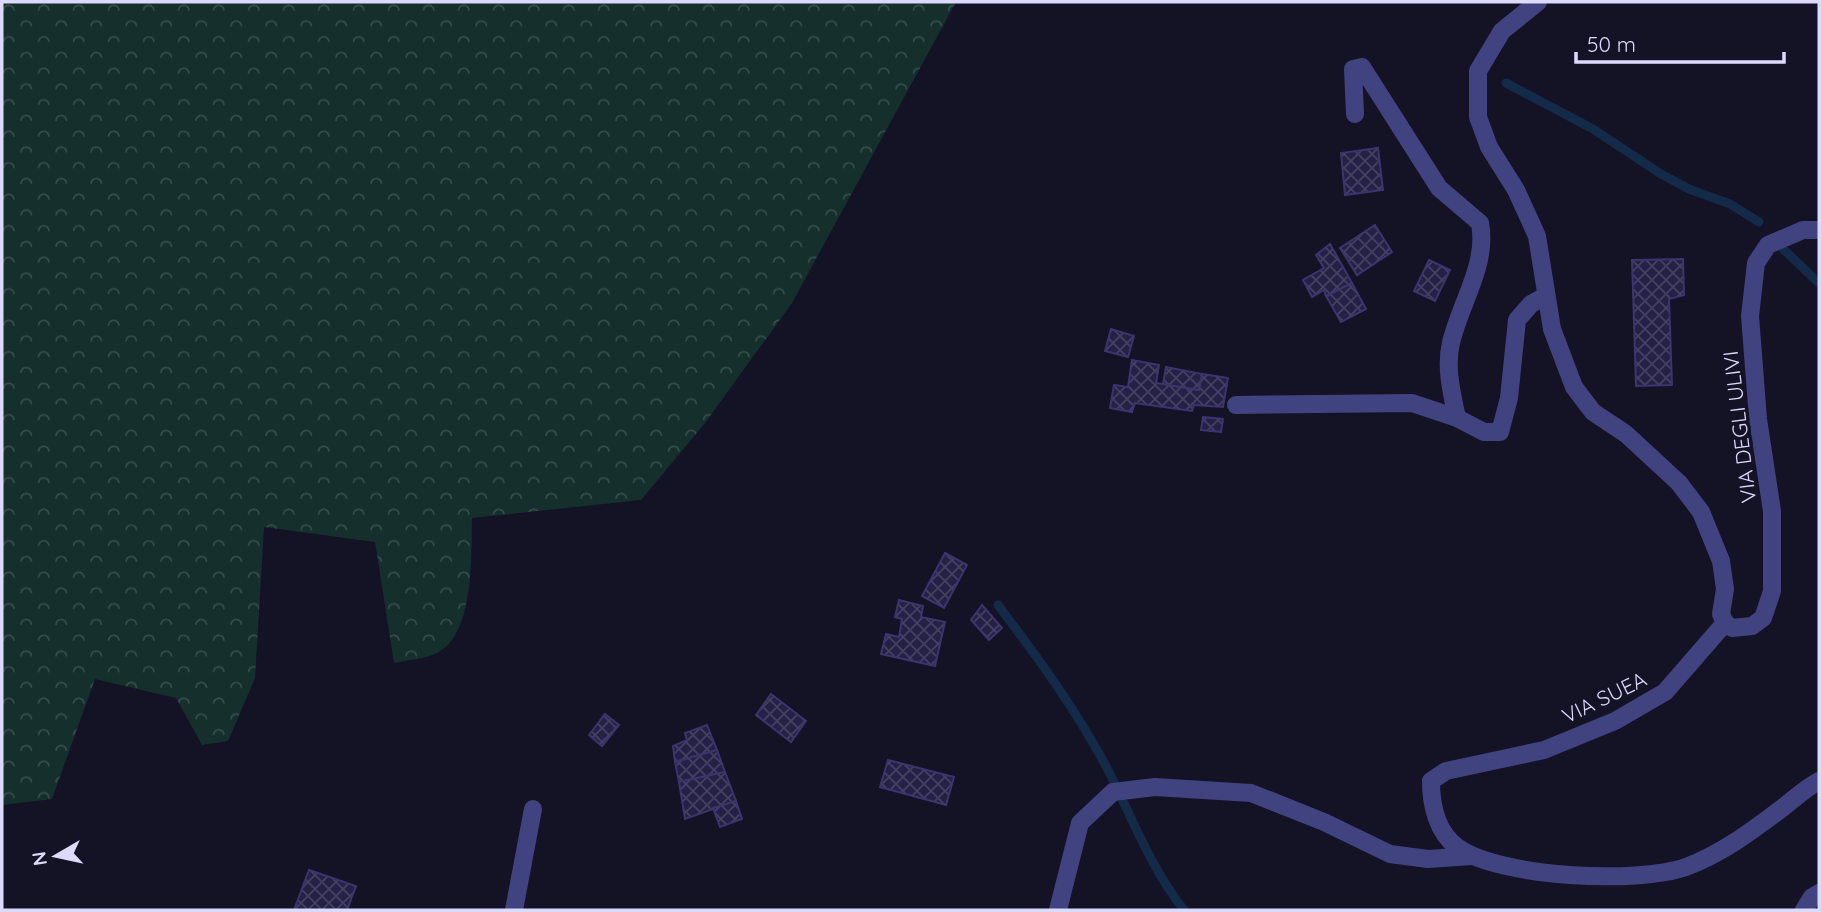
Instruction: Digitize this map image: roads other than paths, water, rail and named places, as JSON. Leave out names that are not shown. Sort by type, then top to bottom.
[{"type":"street","points":[[1538,2],[1502,30],[1478,71],[1478,117],[1489,147],[1516,191],[1537,236],[1552,329],[1574,387],[1593,412],[1626,434],[1679,482],[1701,512],[1721,561],[1724,590],[1721,614],[1725,623]]},
{"type":"street","points":[[1355,114],[1353,69],[1362,67],[1439,188],[1480,223],[1482,251],[1450,345],[1450,385],[1457,418]]},
{"type":"street","name":"VIA DEGLI ULIVI","points":[[1725,623],[1732,628],[1752,626],[1763,618],[1772,591],[1772,511],[1758,419],[1749,316],[1756,263],[1768,245],[1803,230],[1819,230]]},
{"type":"street","points":[[1236,405],[1412,403],[1457,418],[1485,432],[1500,432],[1508,398],[1517,320],[1531,304],[1546,296]]},
{"type":"street","name":"VIA SUEA","points":[[1725,623],[1665,692],[1615,721],[1544,750],[1446,771],[1431,781],[1431,799],[1437,823],[1456,846],[1489,863],[1546,873],[1635,876],[1685,867],[1732,844],[1819,781]]},
{"type":"street","points":[[1058,910],[1080,823],[1113,792],[1155,787],[1251,793],[1324,822],[1390,854],[1428,859],[1474,855]]},
{"type":"street","points":[[514,910],[533,809]]},
{"type":"street","points":[[1804,910],[1812,897],[1819,893]]},
{"type":"waterway","points":[[1506,83],[1593,129],[1661,174],[1689,189],[1730,204],[1759,222]]},
{"type":"waterway","points":[[1783,249],[1819,283]]},
{"type":"waterway","points":[[998,605],[1083,727],[1108,770],[1152,860],[1184,910]]}]
